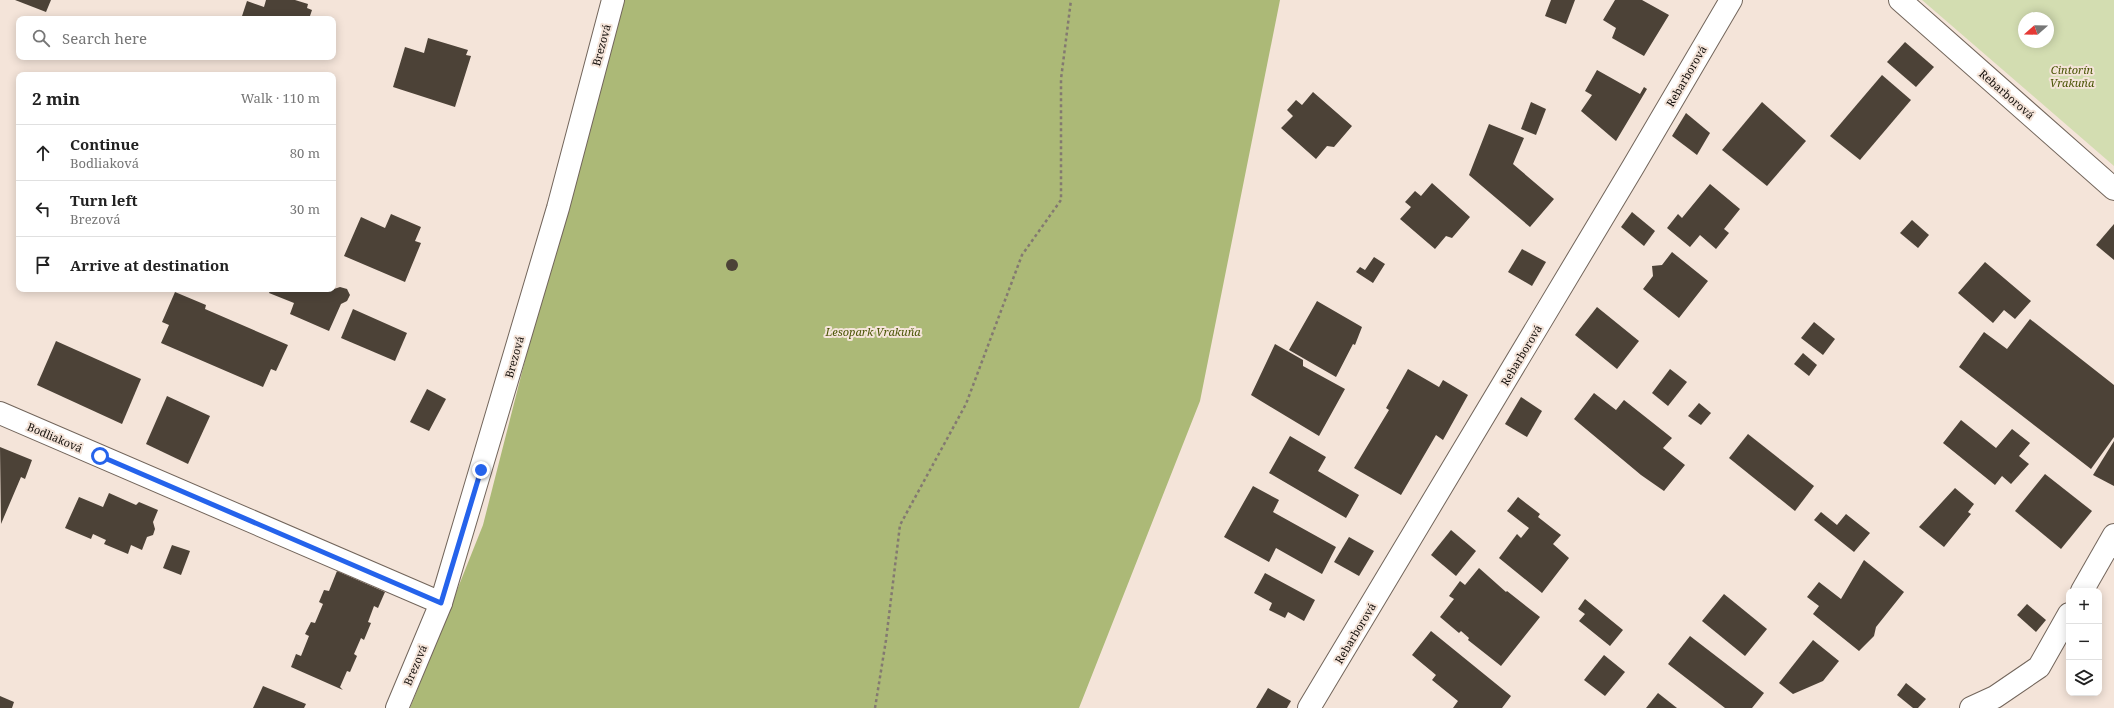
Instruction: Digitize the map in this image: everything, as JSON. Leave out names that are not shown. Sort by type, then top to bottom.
[{"type":"street","name":"Brezová","points":[[397,708],[441,603],[558,208],[613,0]]},
{"type":"street","name":"Rebarborová","points":[[1309,708],[1633,167],[1730,0]]},
{"type":"street","name":"Rebarborová","points":[[1900,0],[2114,189]]},
{"type":"street","name":"Bodliaková","points":[[0,413],[441,603]]},
{"type":"street","points":[[2084,588],[2114,535]]},
{"type":"street","points":[[1971,708],[1995,697],[2039,666],[2066,619]]},
{"type":"path","points":[[875,708],[886,640],[900,525],[966,404],[1022,255],[1061,200],[1061,79],[1070,0]]},
{"type":"green space","name":"Lesopark Vrakuňa","points":[[617,0],[1280,0],[1200,401],[1079,708],[410,708],[483,525]]},
{"type":"green space","name":"Cintorín Vrakuňa","points":[[1922,0],[2114,0],[2114,166]]},
{"type":"building","points":[[15,0],[51,0],[46,12]]},
{"type":"building","points":[[266,0],[295,0],[308,4],[307,8],[312,10],[310,16],[242,16],[247,1],[264,7]]},
{"type":"building","points":[[1551,0],[1575,0],[1566,24],[1545,16]]},
{"type":"building","points":[[1615,0],[1642,0],[1669,15],[1644,56],[1612,38],[1616,28],[1603,20]]},
{"type":"building","points":[[428,38],[468,50],[466,55],[471,56],[455,107],[393,87],[405,47],[424,53]]},
{"type":"building","points":[[1905,42],[1934,67],[1916,87],[1887,62]]},
{"type":"building","points":[[1597,70],[1640,94],[1644,87],[1647,89],[1616,141],[1581,111],[1592,95],[1585,91]]},
{"type":"building","points":[[1882,75],[1911,100],[1860,160],[1830,136]]},
{"type":"building","points":[[1313,92],[1352,126],[1334,147],[1327,146],[1316,159],[1281,128],[1293,116],[1287,110],[1296,100],[1302,105]]},
{"type":"building","points":[[1531,102],[1546,109],[1536,135],[1521,129]]},
{"type":"building","points":[[1762,102],[1806,141],[1767,186],[1722,150]]},
{"type":"building","points":[[1686,113],[1710,133],[1697,155],[1672,136]]},
{"type":"building","points":[[1489,124],[1524,138],[1513,164],[1554,199],[1530,227],[1469,175]]},
{"type":"building","points":[[1432,183],[1470,217],[1452,238],[1446,236],[1435,249],[1400,219],[1411,207],[1405,202],[1415,191],[1421,196]]},
{"type":"building","points":[[1710,184],[1740,209],[1724,229],[1729,233],[1716,249],[1700,235],[1690,247],[1667,228],[1678,214],[1682,218]]},
{"type":"building","points":[[1632,212],[1655,231],[1644,246],[1621,227]]},
{"type":"building","points":[[391,214],[421,227],[415,241],[421,243],[405,282],[344,256],[361,217],[385,228]]},
{"type":"building","points":[[1912,220],[1929,235],[1918,248],[1900,233]]},
{"type":"building","points":[[2114,224],[2114,260],[2096,245]]},
{"type":"building","points":[[1522,249],[1546,262],[1532,286],[1508,272]]},
{"type":"building","points":[[1672,252],[1708,281],[1679,318],[1643,289],[1653,276],[1652,266],[1662,265]]},
{"type":"building","points":[[1374,257],[1385,264],[1373,283],[1356,272],[1360,267],[1365,270]]},
{"type":"building","points":[[730,259],[734,259],[738,265],[734,271],[730,271],[726,267],[726,263]]},
{"type":"building","points":[[1985,262],[2031,301],[2015,319],[2004,310],[1993,323],[1958,293]]},
{"type":"building","points":[[340,287],[347,289],[350,295],[347,301],[341,304],[329,331],[290,314],[294,303],[269,293],[336,292],[336,288]]},
{"type":"building","points":[[175,292],[206,305],[205,309],[288,345],[276,371],[271,369],[263,387],[161,343],[169,325],[162,322]]},
{"type":"building","points":[[1317,301],[1362,327],[1355,345],[1353,344],[1336,377],[1289,350]]},
{"type":"building","points":[[1597,307],[1639,341],[1617,369],[1575,335]]},
{"type":"building","points":[[353,309],[407,333],[395,361],[341,338]]},
{"type":"building","points":[[2030,319],[2114,385],[2114,437],[2091,469],[1959,367],[1984,332],[2007,349]]},
{"type":"building","points":[[1814,322],[1835,339],[1823,355],[1801,338]]},
{"type":"building","points":[[56,341],[141,379],[122,424],[37,385]]},
{"type":"building","points":[[1275,344],[1303,360],[1303,366],[1345,389],[1319,436],[1251,395]]},
{"type":"building","points":[[1803,353],[1817,365],[1809,376],[1794,364]]},
{"type":"building","points":[[1408,369],[1439,387],[1443,380],[1468,395],[1443,440],[1436,435],[1401,495],[1354,468],[1389,410],[1386,408]]},
{"type":"building","points":[[1670,369],[1687,382],[1668,406],[1652,393]]},
{"type":"building","points":[[427,389],[446,399],[429,431],[410,422]]},
{"type":"building","points":[[1594,393],[1616,410],[1624,400],[1672,438],[1663,448],[1685,465],[1664,491],[1641,475],[1574,419]]},
{"type":"building","points":[[167,396],[210,416],[188,464],[146,444]]},
{"type":"building","points":[[1521,397],[1542,411],[1527,437],[1505,424]]},
{"type":"building","points":[[1699,403],[1711,413],[1701,425],[1688,416]]},
{"type":"building","points":[[1961,420],[1996,448],[2012,429],[2030,443],[2019,456],[2029,464],[2011,484],[2002,476],[1995,485],[1943,443]]},
{"type":"building","points":[[1748,434],[1814,486],[1795,511],[1729,458]]},
{"type":"building","points":[[1290,436],[1326,457],[1318,471],[1359,495],[1346,518],[1269,473]]},
{"type":"building","points":[[2114,441],[2114,486],[2093,475]]},
{"type":"building","points":[[0,447],[32,460],[25,479],[21,477],[1,524]]},
{"type":"building","points":[[2045,474],[2092,511],[2061,549],[2015,511]]},
{"type":"building","points":[[1253,486],[1279,500],[1273,512],[1336,547],[1322,574],[1276,548],[1269,562],[1224,537]]},
{"type":"building","points":[[1955,488],[1974,504],[1968,512],[1971,514],[1944,547],[1919,527]]},
{"type":"building","points":[[109,493],[136,505],[139,502],[158,510],[153,522],[155,529],[153,535],[147,537],[142,550],[131,545],[128,554],[104,544],[106,540],[93,534],[91,539],[65,528],[79,497],[103,507]]},
{"type":"building","points":[[1518,497],[1540,514],[1538,517],[1561,535],[1553,544],[1569,558],[1542,593],[1499,558],[1517,534],[1521,538],[1529,528],[1507,511]]},
{"type":"building","points":[[1821,512],[1837,525],[1846,514],[1870,533],[1854,552],[1814,520]]},
{"type":"building","points":[[1451,530],[1476,551],[1456,576],[1431,555]]},
{"type":"building","points":[[1349,537],[1374,551],[1359,576],[1334,562]]},
{"type":"building","points":[[172,545],[190,551],[181,575],[163,568]]},
{"type":"building","points":[[1864,560],[1904,592],[1876,627],[1874,636],[1859,651],[1813,614],[1819,606],[1807,597],[1819,582],[1841,599]]},
{"type":"building","points":[[1479,568],[1506,592],[1507,591],[1540,617],[1501,666],[1468,640],[1469,638],[1461,631],[1459,633],[1440,617],[1454,599],[1449,596],[1460,581],[1465,585]]},
{"type":"building","points":[[337,571],[385,592],[378,608],[374,606],[368,622],[371,623],[364,640],[361,638],[354,654],[357,656],[350,672],[347,671],[340,687],[343,690],[291,667],[296,654],[301,656],[309,636],[305,634],[311,622],[315,623],[323,604],[319,602],[324,590],[329,591]]},
{"type":"building","points":[[1265,573],[1315,600],[1304,621],[1288,612],[1285,618],[1269,610],[1272,603],[1254,593]]},
{"type":"building","points":[[1724,594],[1767,629],[1745,656],[1702,621]]},
{"type":"building","points":[[1585,599],[1623,630],[1610,646],[1579,621],[1585,614],[1578,609]]},
{"type":"building","points":[[2027,604],[2046,620],[2036,632],[2017,615]]},
{"type":"building","points":[[1431,631],[1511,696],[1502,708],[1453,708],[1458,701],[1432,680],[1436,675],[1412,655]]},
{"type":"building","points":[[1690,636],[1764,693],[1752,708],[1725,708],[1668,664]]},
{"type":"building","points":[[1813,640],[1839,661],[1823,681],[1793,694],[1779,683]]},
{"type":"building","points":[[1604,655],[1625,672],[1605,696],[1584,680]]},
{"type":"building","points":[[1906,683],[1926,699],[1918,708],[1913,708],[1897,695]]},
{"type":"building","points":[[263,686],[306,704],[304,708],[253,708]]},
{"type":"building","points":[[1268,688],[1291,701],[1287,708],[1256,708]]},
{"type":"building","points":[[1658,693],[1677,708],[1646,708]]},
{"type":"building","points":[[0,696],[14,702],[12,708],[0,708]]},
{"type":"route","points":[[100,456],[441,603],[481,470]]}]
